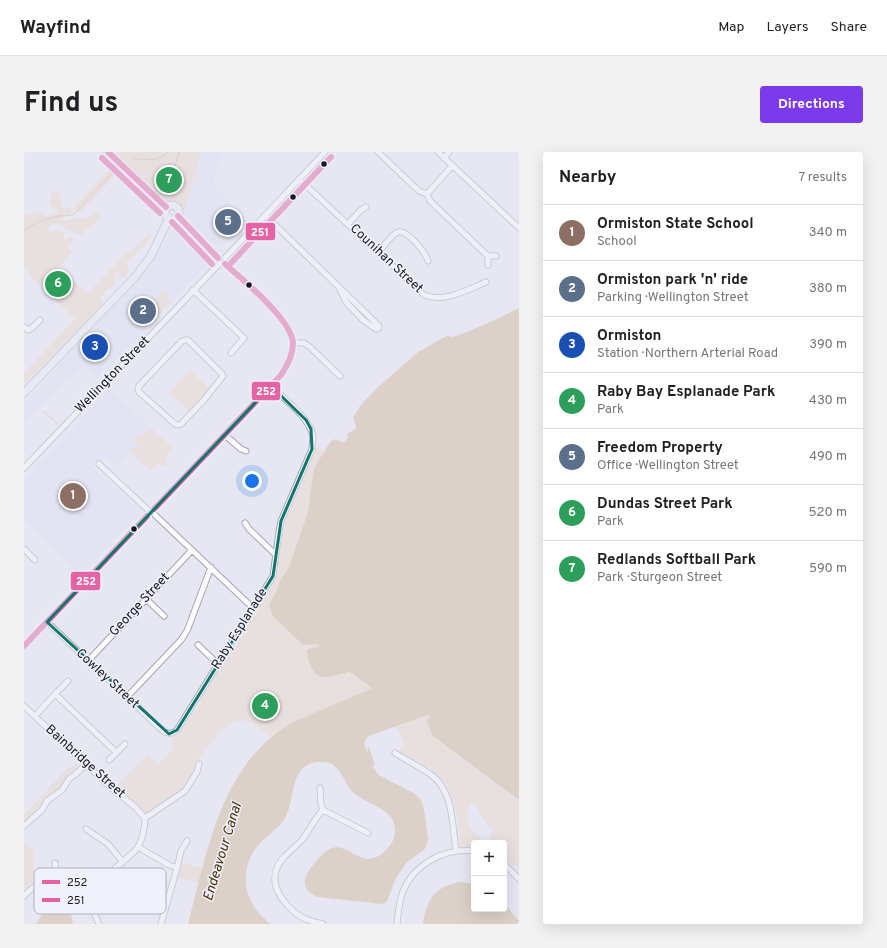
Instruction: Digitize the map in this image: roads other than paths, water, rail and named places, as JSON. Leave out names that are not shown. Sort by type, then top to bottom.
[{"type":"main road","points":[[108,152],[166,208]]},
{"type":"main road","points":[[171,205],[176,206],[179,211],[178,216],[174,219],[169,218],[165,214],[166,208],[171,205]]},
{"type":"main road","points":[[24,393],[135,277],[151,256],[169,218]]},
{"type":"street","points":[[225,264],[225,258],[325,152]]},
{"type":"street","points":[[378,152],[419,191],[427,194],[430,202],[488,256],[496,256]]},
{"type":"street","points":[[438,152],[519,228]]},
{"type":"street","points":[[444,158],[449,152]]},
{"type":"street","points":[[427,194],[452,166]]},
{"type":"street","name":"Counihan Street","points":[[300,179],[424,295],[430,298],[448,297],[486,282]]},
{"type":"street","points":[[348,224],[361,210],[366,207]]},
{"type":"street","points":[[265,215],[338,286],[379,326],[379,328],[376,329],[363,320],[346,302],[338,286]]},
{"type":"street","points":[[147,516],[152,518],[154,512],[288,366],[293,343],[289,328],[281,317],[225,264],[218,264],[218,258],[178,216]]},
{"type":"street","points":[[378,252],[396,233],[402,231],[423,250],[427,255],[428,261]]},
{"type":"street","points":[[218,258],[222,256],[225,258]]},
{"type":"street","points":[[488,256],[488,265]]},
{"type":"street","name":"Wellington Street","points":[[24,468],[218,264]]},
{"type":"street","points":[[193,290],[244,338],[231,353]]},
{"type":"street","points":[[24,327],[28,330],[31,329],[40,320]]},
{"type":"street","points":[[182,340],[185,340],[188,340],[223,376],[202,402],[178,426],[155,407],[139,392],[138,389],[139,386],[182,340]]},
{"type":"street","points":[[293,343],[304,343],[310,347],[340,376]]},
{"type":"street","name":"Raby Esplanade","points":[[169,734],[177,730],[273,576],[278,532],[312,449],[313,438],[311,429],[306,420],[271,386]]},
{"type":"street","points":[[225,435],[241,449],[246,451]]},
{"type":"street","points":[[24,646],[147,516],[147,510],[99,464]]},
{"type":"street","points":[[147,510],[150,508],[210,568],[253,608]]},
{"type":"street","points":[[245,523],[249,529],[276,555]]},
{"type":"street","name":"George Street","points":[[88,661],[192,550]]},
{"type":"street","points":[[25,552],[35,560]]},
{"type":"street","points":[[127,697],[181,640],[187,631],[210,568]]},
{"type":"street","points":[[146,598],[164,616]]},
{"type":"street","name":"Cowley Street","points":[[47,622],[164,732],[169,734]]},
{"type":"street","points":[[198,645],[218,664]]},
{"type":"street","points":[[35,716],[68,681]]},
{"type":"street","points":[[55,694],[117,752]]},
{"type":"street","name":"Bainbridge Street","points":[[24,706],[145,818]]},
{"type":"street","points":[[109,760],[125,744]]},
{"type":"street","points":[[395,753],[431,774],[442,788],[450,804],[456,851]]},
{"type":"street","points":[[24,826],[42,810],[47,802],[62,790],[69,779],[86,764]]},
{"type":"street","points":[[116,868],[138,847],[145,818],[186,791],[197,772],[199,764]]},
{"type":"street","points":[[320,788],[321,804],[324,810],[368,833]]},
{"type":"street","points":[[322,924],[307,920],[290,909],[281,899],[276,889],[274,877],[280,863],[305,836],[314,819],[324,810]]},
{"type":"street","points":[[86,830],[108,844],[123,862]]},
{"type":"street","points":[[166,906],[181,851],[187,841]]},
{"type":"street","points":[[138,847],[177,868]]},
{"type":"street","points":[[397,924],[402,893],[413,875],[431,860],[442,854],[456,851],[471,851]]},
{"type":"street","points":[[55,863],[55,868]]},
{"type":"street","points":[[507,867],[519,879]]},
{"type":"street","points":[[24,896],[34,887]]},
{"type":"street","points":[[94,914],[99,924]]},
{"type":"street","points":[[161,924],[164,914]]},
{"type":"water","name":"Endeavour Canal","points":[[519,308],[519,800],[433,736],[426,720],[430,718],[428,715],[371,735],[367,738],[364,744],[368,754],[367,748],[369,747],[375,765],[372,766],[379,775],[415,794],[421,800],[424,809],[428,839],[425,849],[407,862],[396,878],[387,901],[383,904],[317,897],[307,888],[305,879],[307,874],[318,859],[328,850],[337,847],[364,859],[373,858],[379,856],[387,849],[393,841],[395,833],[393,821],[389,815],[378,807],[357,796],[332,764],[317,762],[308,765],[301,770],[297,777],[290,804],[283,821],[256,848],[249,862],[246,878],[248,894],[259,913],[270,924],[188,924],[202,867],[221,809],[234,783],[251,758],[271,738],[296,721],[372,688],[350,672],[325,677],[318,676],[311,666],[307,651],[308,649],[318,647],[318,644],[303,645],[273,616],[269,605],[279,583],[289,567],[305,521],[308,511],[314,468],[331,441],[336,439],[344,443],[348,438],[347,434],[356,428],[353,418],[360,406],[376,389],[418,352],[447,336],[453,337],[467,332]]},
{"type":"water","points":[[460,882],[471,884],[471,912],[507,912],[507,907],[519,921],[519,924],[423,924],[424,915],[429,901],[438,891],[451,884]]},
{"type":"water","points":[[42,914],[71,914],[73,924],[36,924]]},
{"type":"waterway","points":[[134,159],[157,159],[168,152]]},
{"type":"waterway","points":[[167,194],[179,152]]},
{"type":"waterway","points":[[24,231],[36,223],[59,216],[74,214],[109,176],[119,169]]},
{"type":"waterway","points":[[43,411],[58,424]]},
{"type":"place","name":"Redlands Softball Park","points":[[169,180]]},
{"type":"place","name":"Freedom Property","points":[[228,222]]},
{"type":"place","name":"Dundas Street Park","points":[[58,284]]},
{"type":"place","name":"Ormiston park 'n' ride","points":[[143,311]]},
{"type":"place","name":"Ormiston","points":[[95,347]]},
{"type":"place","name":"Ormiston State School","points":[[73,496]]},
{"type":"place","name":"Raby Bay Esplanade Park","points":[[265,706]]}]
